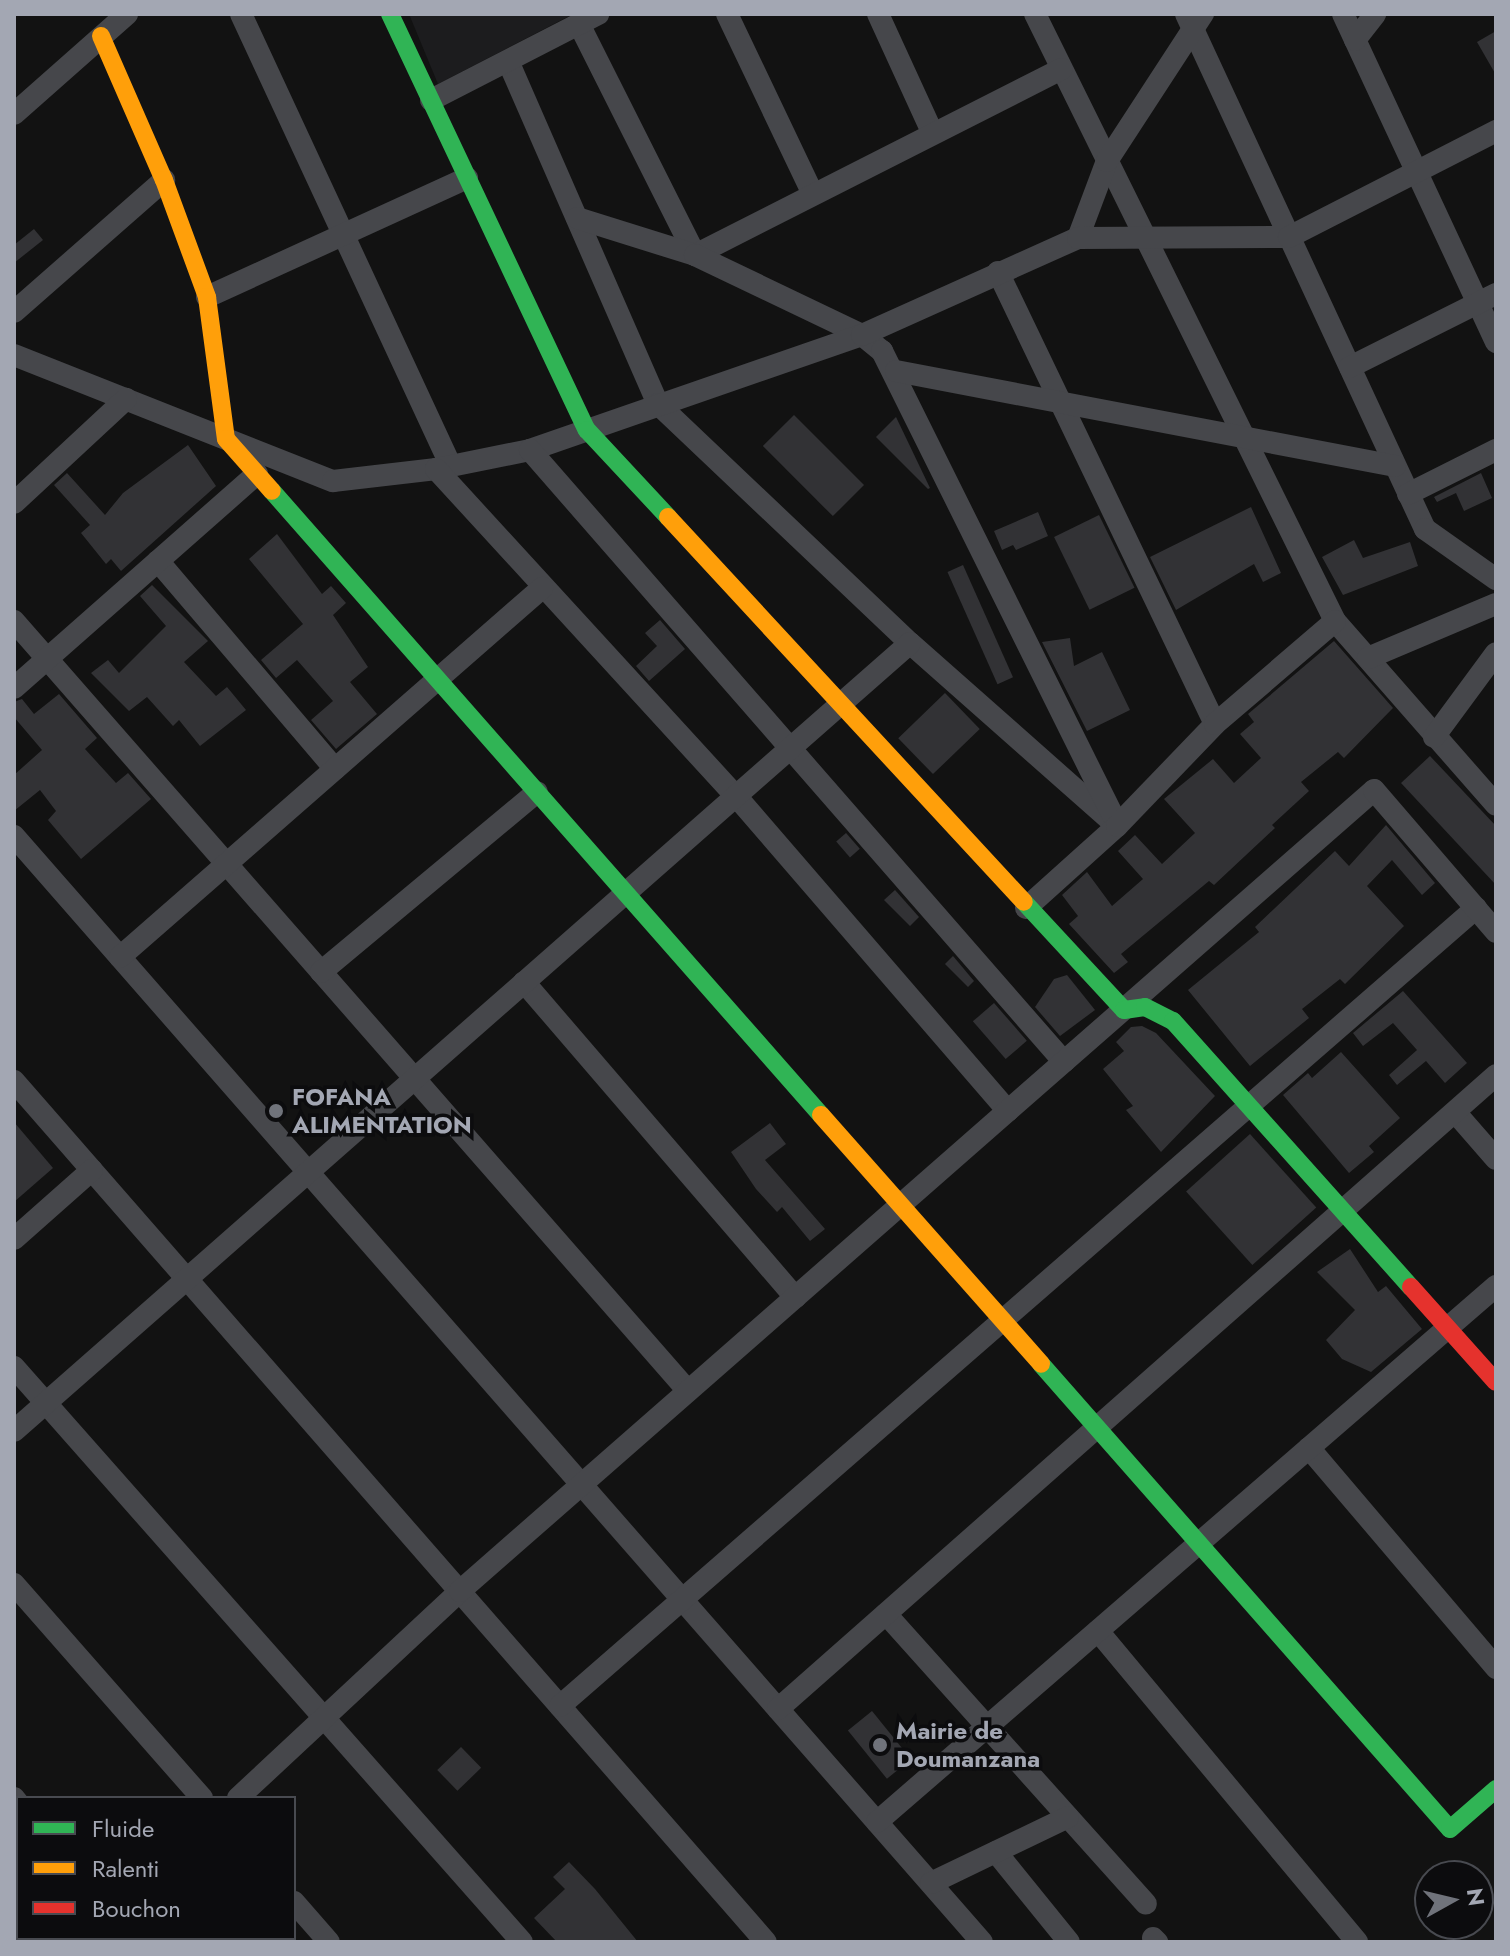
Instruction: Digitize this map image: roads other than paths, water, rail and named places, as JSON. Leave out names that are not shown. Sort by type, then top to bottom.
[{"type":"street","points":[[14,114],[127,14]]},
{"type":"street","points":[[241,14],[343,235],[443,468],[542,588],[736,796],[1008,1111]]},
{"type":"street","points":[[390,14],[587,430],[1026,908],[1124,1010]]},
{"type":"street","points":[[727,14],[813,194]]},
{"type":"street","points":[[878,14],[932,132]]},
{"type":"street","points":[[1035,14],[1241,438],[1335,621],[1496,805]]},
{"type":"street","points":[[1343,14],[1416,172],[1487,298],[1496,342]]},
{"type":"street","points":[[1355,40],[1375,14]]},
{"type":"street","points":[[431,100],[588,19],[695,255]]},
{"type":"street","points":[[1078,238],[1107,161],[1194,19]]},
{"type":"street","points":[[1194,19],[1289,237],[1425,529],[1496,579]]},
{"type":"street","points":[[101,36],[164,180],[207,297],[226,439],[1450,1829],[1496,1789]]},
{"type":"street","points":[[508,61],[658,404],[910,643],[1117,826]]},
{"type":"street","points":[[695,255],[932,132],[1062,69]]},
{"type":"street","points":[[14,355],[333,481],[443,468],[530,450],[862,335],[1078,238],[1289,237],[1496,131]]},
{"type":"street","points":[[207,297],[467,178]]},
{"type":"street","points":[[14,312],[164,180]]},
{"type":"street","points":[[577,218],[695,255],[862,335],[896,371],[1117,826]]},
{"type":"street","points":[[998,272],[1215,724]]},
{"type":"street","points":[[1350,367],[1487,298]]},
{"type":"street","points":[[896,371],[1395,466]]},
{"type":"street","points":[[14,503],[126,399]]},
{"type":"street","points":[[530,450],[1064,1062]]},
{"type":"street","points":[[1408,494],[1496,450]]},
{"type":"street","points":[[14,688],[257,474]]},
{"type":"street","points":[[158,561],[335,769]]},
{"type":"street","points":[[120,957],[542,588]]},
{"type":"street","points":[[1368,658],[1496,604]]},
{"type":"street","points":[[14,621],[688,1391]]},
{"type":"street","points":[[1026,908],[1117,826],[1215,724],[1335,621]]},
{"type":"street","points":[[14,1431],[910,643]]},
{"type":"street","points":[[1434,737],[1496,653]]},
{"type":"street","points":[[240,1796],[460,1591],[1374,790],[1496,932]]},
{"type":"street","points":[[321,972],[537,792]]},
{"type":"street","points":[[14,836],[982,1942]]},
{"type":"street","points":[[560,1706],[1476,908]]},
{"type":"street","points":[[524,982],[795,1297]]},
{"type":"street","points":[[1124,1010],[1145,1007],[1173,1021],[1496,1382]]},
{"type":"street","points":[[778,1709],[1496,1075]]},
{"type":"street","points":[[14,1081],[766,1942]]},
{"type":"street","points":[[1455,1112],[1496,1159]]},
{"type":"street","points":[[14,1239],[92,1170]]},
{"type":"street","points":[[877,1822],[1496,1286]]},
{"type":"street","points":[[14,1367],[522,1942]]},
{"type":"street","points":[[1309,1448],[1496,1668]]},
{"type":"street","points":[[14,1584],[200,1796]]},
{"type":"street","points":[[886,1614],[1146,1904]]},
{"type":"street","points":[[1098,1631],[1357,1942]]},
{"type":"street","points":[[931,1883],[1068,1817]]},
{"type":"street","points":[[996,1852],[1069,1942]]},
{"type":"street","points":[[296,1904],[329,1942]]},
{"type":"place","name":"FOFANA ALIMENTATION","points":[[276,1111]]},
{"type":"place","name":"Mairie de Doumanzana","points":[[880,1745]]}]
